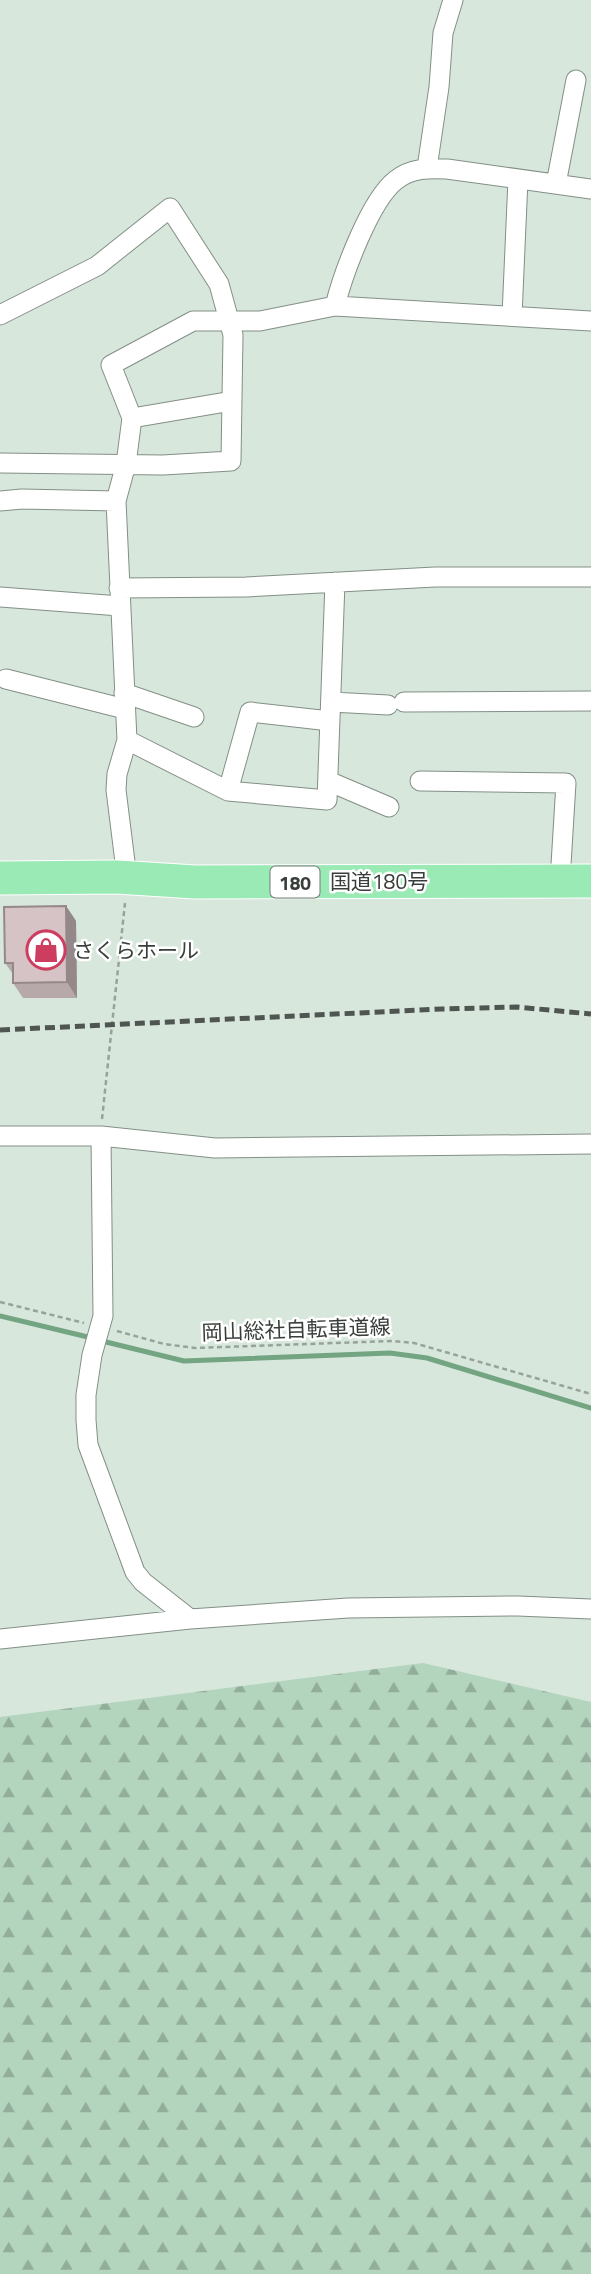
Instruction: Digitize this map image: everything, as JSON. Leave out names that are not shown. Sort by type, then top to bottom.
[{"type":"highway","name":"国道180号","points":[[0,878],[127,878],[195,882],[575,881]]},
{"type":"street","points":[[427,168],[439,87],[443,33],[453,0]]},
{"type":"street","points":[[556,184],[576,80]]},
{"type":"street","points":[[335,306],[341,284],[380,197],[395,180],[411,172],[427,168],[591,189]]},
{"type":"street","points":[[512,316],[518,179]]},
{"type":"street","points":[[0,315],[97,266],[170,208],[219,284],[233,335],[231,461],[0,463]]},
{"type":"street","points":[[127,878],[116,790],[117,774],[127,740],[116,501],[126,464],[132,418],[111,365],[193,321],[260,321],[335,306],[591,320]]},
{"type":"street","points":[[132,418],[232,401]]},
{"type":"street","points":[[0,502],[22,499],[116,501]]},
{"type":"street","points":[[0,597],[120,597],[435,577],[591,577]]},
{"type":"street","points":[[127,740],[228,791],[327,800],[335,582]]},
{"type":"street","points":[[6,679],[194,717]]},
{"type":"street","points":[[228,791],[250,712],[330,711],[396,704],[591,701]]},
{"type":"street","points":[[328,781],[389,807]]},
{"type":"street","points":[[420,781],[566,783],[575,881]]},
{"type":"street","points":[[0,1136],[101,1136],[215,1148],[591,1144]]},
{"type":"street","points":[[101,1136],[103,1316],[92,1355],[86,1395],[88,1445],[135,1572],[143,1582],[190,1619]]},
{"type":"street","points":[[0,1639],[190,1619],[348,1608],[518,1606],[591,1609]]},
{"type":"path","points":[[101,1136],[104,1085],[127,878]]},
{"type":"path","name":"岡山総社自転車道線","points":[[0,1301],[164,1344],[195,1348],[392,1341],[414,1343],[591,1394]]},
{"type":"green space","points":[[423,1663],[591,1702],[591,2274],[0,2274],[0,1717]]},
{"type":"building","name":"さくらホール","points":[[66,906],[67,982],[13,983],[13,963],[5,963],[4,907]]},
{"type":"waterway","points":[[0,1316],[92,1338]]},
{"type":"waterway","points":[[102,1341],[184,1361],[390,1353],[427,1358],[591,1408]]},
{"type":"railway","points":[[0,1030],[442,1009],[517,1007],[591,1014]]},
{"type":"place","name":"さくらホール","points":[[46,950]]}]
